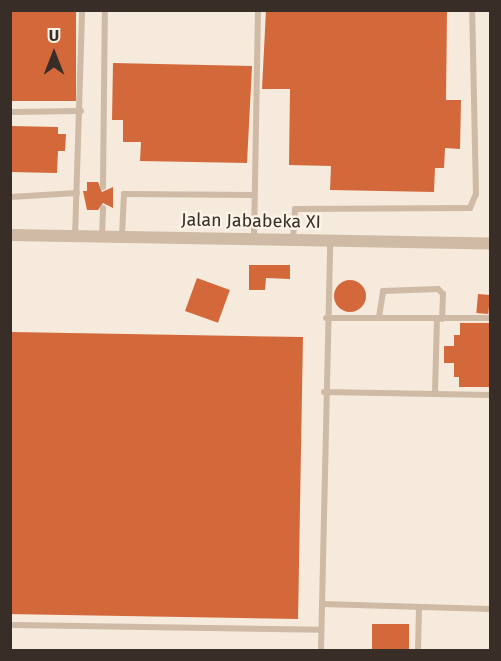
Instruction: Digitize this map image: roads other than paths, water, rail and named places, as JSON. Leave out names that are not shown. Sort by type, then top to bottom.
[{"type":"street","name":"Jalan Jababeka XI","points":[[10,236],[490,243]]},
{"type":"lane","points":[[75,237],[81,111],[82,10]]},
{"type":"lane","points":[[103,187],[105,10]]},
{"type":"lane","points":[[254,239],[258,10]]},
{"type":"lane","points":[[293,240],[295,209],[470,208],[477,184],[472,10]]},
{"type":"lane","points":[[10,112],[81,111]]},
{"type":"lane","points":[[10,197],[77,193]]},
{"type":"lane","points":[[122,237],[124,194],[254,195]]},
{"type":"lane","points":[[102,237],[103,208]]},
{"type":"lane","points":[[321,651],[324,392],[330,240]]},
{"type":"lane","points":[[379,317],[383,291],[438,289],[443,294],[435,393]]},
{"type":"lane","points":[[326,318],[490,318]]},
{"type":"lane","points":[[324,392],[490,395]]},
{"type":"lane","points":[[321,604],[490,609]]},
{"type":"lane","points":[[418,651],[419,608]]},
{"type":"lane","points":[[14,625],[321,630]]}]
